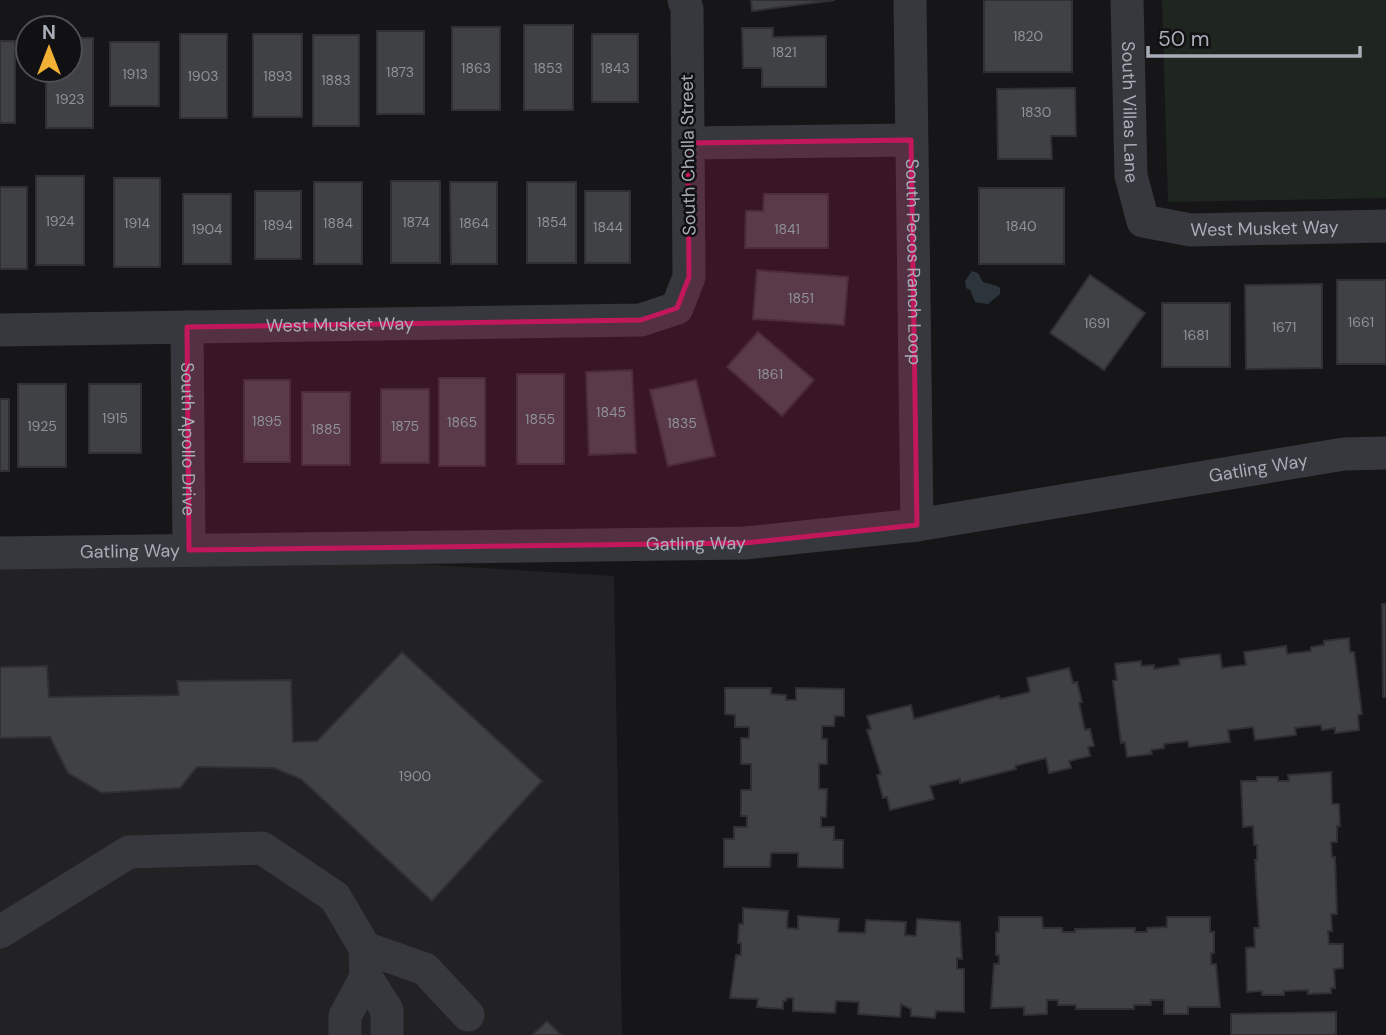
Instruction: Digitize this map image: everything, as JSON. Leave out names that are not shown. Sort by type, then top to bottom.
[{"type":"street","name":"South Cholla Street","points":[[677,308],[689,277],[687,9],[684,0]]},
{"type":"street","name":"South Pecos Ranch Loop","points":[[910,0],[917,525]]},
{"type":"street","name":"South Villas Lane","points":[[1127,0],[1131,177],[1143,221]]},
{"type":"street","points":[[688,143],[911,140]]},
{"type":"street","name":"West Musket Way","points":[[1143,221],[1191,230],[1386,226]]},
{"type":"street","name":"West Musket Way","points":[[0,330],[641,320],[677,308]]},
{"type":"street","name":"South Apollo Drive","points":[[187,327],[189,551]]},
{"type":"street","name":"Gatling Way","points":[[0,553],[746,543],[917,525],[1345,454],[1386,453]]},
{"type":"street","points":[[0,932],[129,852],[262,848],[335,897],[387,1010],[387,1035]]},
{"type":"street","points":[[365,963],[425,969],[468,1015]]},
{"type":"street","points":[[345,1035],[345,1016],[365,963]]},
{"type":"highlighted area","points":[[911,140],[917,525],[745,543],[189,550],[187,327],[641,320],[677,308],[689,277],[688,143]]},
{"type":"shaded area","points":[[1162,0],[1386,0],[1386,198],[1168,202]]},
{"type":"shaded area","points":[[972,271],[978,273],[983,282],[1000,288],[1000,294],[988,304],[975,302],[970,290],[966,288],[965,281]]},
{"type":"shaded area","points":[[189,550],[614,576],[622,1035],[0,1035],[0,553]]},
{"type":"building","points":[[751,0],[835,0],[752,11]]},
{"type":"building","points":[[984,0],[1072,0],[1072,72],[984,72]]},
{"type":"building","points":[[524,25],[573,25],[573,110],[524,110]]},
{"type":"building","points":[[452,27],[500,27],[500,110],[452,110]]},
{"type":"building","points":[[742,28],[773,28],[773,37],[826,36],[826,87],[762,87],[762,68],[743,68]]},
{"type":"building","points":[[377,31],[424,31],[424,114],[377,114]]},
{"type":"building","points":[[180,34],[227,34],[227,118],[180,118]]},
{"type":"building","points":[[253,34],[302,34],[302,117],[253,117]]},
{"type":"building","points":[[592,34],[638,34],[638,102],[592,102]]},
{"type":"building","points":[[313,35],[359,35],[359,126],[313,126]]},
{"type":"building","points":[[84,38],[93,38],[93,128],[46,128],[46,84],[84,84]]},
{"type":"building","points":[[0,41],[14,41],[15,123],[0,123]]},
{"type":"building","points":[[110,42],[159,42],[159,106],[110,106]]},
{"type":"building","points":[[1075,88],[1076,136],[1051,136],[1052,159],[998,159],[997,89]]},
{"type":"building","points":[[36,176],[84,176],[84,265],[36,265]]},
{"type":"building","points":[[114,178],[160,178],[160,267],[114,267]]},
{"type":"building","points":[[391,181],[440,181],[440,263],[391,263]]},
{"type":"building","points":[[314,182],[362,182],[362,264],[314,264]]},
{"type":"building","points":[[450,182],[497,182],[497,264],[451,264]]},
{"type":"building","points":[[527,182],[576,182],[576,263],[527,263]]},
{"type":"building","points":[[0,187],[27,187],[27,269],[0,269]]},
{"type":"building","points":[[979,188],[1064,188],[1064,264],[979,264]]},
{"type":"building","points":[[255,191],[301,191],[301,259],[255,259]]},
{"type":"building","points":[[585,191],[630,191],[630,263],[585,263]]},
{"type":"building","points":[[183,194],[231,194],[231,264],[183,264]]},
{"type":"building","points":[[764,194],[828,194],[828,248],[745,248],[746,211],[763,211]]},
{"type":"building","points":[[757,270],[848,277],[844,325],[753,319]]},
{"type":"building","points":[[1090,275],[1145,313],[1104,370],[1050,333]]},
{"type":"building","points":[[1337,280],[1386,280],[1386,364],[1337,364]]},
{"type":"building","points":[[1322,284],[1322,368],[1246,369],[1245,285]]},
{"type":"building","points":[[1162,303],[1230,303],[1230,367],[1162,367]]},
{"type":"building","points":[[758,332],[814,380],[782,416],[727,367]]},
{"type":"building","points":[[632,370],[636,453],[589,455],[586,372]]},
{"type":"building","points":[[517,374],[564,374],[564,464],[517,464]]},
{"type":"building","points":[[439,378],[485,378],[485,466],[439,466]]},
{"type":"building","points":[[244,380],[290,380],[290,462],[244,462]]},
{"type":"building","points":[[696,380],[715,456],[668,466],[650,390]]},
{"type":"building","points":[[18,384],[66,384],[66,467],[18,467]]},
{"type":"building","points":[[89,384],[141,384],[141,453],[89,453]]},
{"type":"building","points":[[381,389],[429,389],[429,463],[381,463]]},
{"type":"building","points":[[302,392],[350,392],[350,465],[302,465]]},
{"type":"building","points":[[0,399],[9,399],[9,471],[0,471]]},
{"type":"building","points":[[1382,604],[1386,604],[1386,697],[1383,697]]},
{"type":"building","points":[[1349,638],[1350,652],[1354,652],[1362,714],[1358,715],[1359,730],[1335,733],[1335,728],[1322,730],[1321,725],[1295,728],[1296,735],[1255,740],[1253,727],[1228,730],[1230,742],[1189,747],[1188,741],[1164,744],[1164,748],[1151,750],[1152,754],[1127,757],[1125,742],[1121,743],[1113,681],[1117,680],[1115,664],[1141,661],[1141,666],[1154,665],[1154,669],[1180,665],[1179,659],[1220,654],[1222,668],[1246,665],[1244,652],[1286,646],[1287,654],[1311,651],[1311,647],[1324,645],[1324,641]]},
{"type":"building","points":[[402,652],[542,781],[432,901],[301,779],[274,768],[197,767],[180,788],[102,793],[68,773],[50,737],[0,738],[0,667],[47,666],[49,697],[179,695],[177,681],[291,680],[293,742],[317,741]]},
{"type":"building","points":[[1069,668],[1073,683],[1077,682],[1085,730],[1090,729],[1094,746],[1088,747],[1090,756],[1069,761],[1071,768],[1049,773],[1046,758],[1015,766],[1016,769],[960,783],[960,779],[930,786],[934,799],[890,810],[887,797],[883,798],[877,775],[881,774],[867,730],[871,729],[867,716],[911,705],[914,719],[999,696],[1000,699],[1030,692],[1027,678]]},
{"type":"building","points":[[725,688],[771,688],[771,694],[786,695],[786,700],[796,700],[796,688],[844,689],[844,716],[835,716],[834,726],[822,726],[822,739],[827,739],[827,764],[819,764],[819,789],[827,789],[826,817],[821,817],[821,827],[834,827],[834,840],[843,840],[843,868],[798,867],[798,853],[771,853],[770,867],[724,867],[724,839],[734,839],[734,827],[747,827],[747,816],[741,816],[741,790],[751,790],[751,764],[741,764],[741,738],[749,738],[749,727],[735,727],[735,715],[725,714]]},
{"type":"building","points":[[1331,772],[1332,804],[1339,804],[1340,826],[1337,826],[1337,842],[1331,842],[1332,857],[1335,857],[1337,914],[1331,914],[1332,931],[1328,931],[1329,944],[1343,944],[1343,968],[1334,969],[1335,988],[1331,988],[1331,993],[1308,994],[1308,990],[1284,991],[1284,995],[1262,995],[1262,991],[1247,992],[1246,948],[1255,947],[1254,928],[1259,928],[1255,860],[1257,845],[1254,845],[1253,826],[1243,827],[1241,781],[1257,781],[1257,777],[1278,777],[1278,781],[1289,781],[1288,775]]},
{"type":"building","points":[[743,908],[788,911],[787,928],[798,929],[798,916],[839,919],[838,932],[865,933],[866,920],[906,922],[905,935],[916,936],[917,919],[960,922],[962,959],[957,958],[957,969],[964,969],[964,1012],[936,1011],[935,1018],[911,1016],[911,1009],[901,1004],[900,1017],[858,1014],[859,1002],[836,1001],[835,1013],[793,1011],[793,998],[783,1001],[783,1009],[757,1007],[758,999],[730,998],[736,955],[741,955],[741,943],[738,943],[739,924],[743,924]]},
{"type":"building","points":[[999,917],[1042,917],[1043,928],[1062,928],[1062,932],[1075,932],[1075,929],[1135,928],[1135,932],[1147,932],[1147,928],[1167,927],[1167,917],[1210,917],[1210,932],[1214,932],[1211,964],[1216,964],[1220,1007],[1188,1007],[1188,1014],[1164,1014],[1164,1000],[1151,1000],[1151,1005],[1134,1005],[1134,1009],[1076,1009],[1076,1005],[1058,1005],[1058,1000],[1047,1000],[1047,1014],[1024,1015],[1024,1007],[991,1008],[994,964],[999,964],[999,955],[996,955],[996,932],[999,932]]},
{"type":"building","points":[[1336,1012],[1336,1035],[1231,1035],[1231,1014]]},
{"type":"building","points":[[547,1021],[561,1035],[532,1035]]}]
